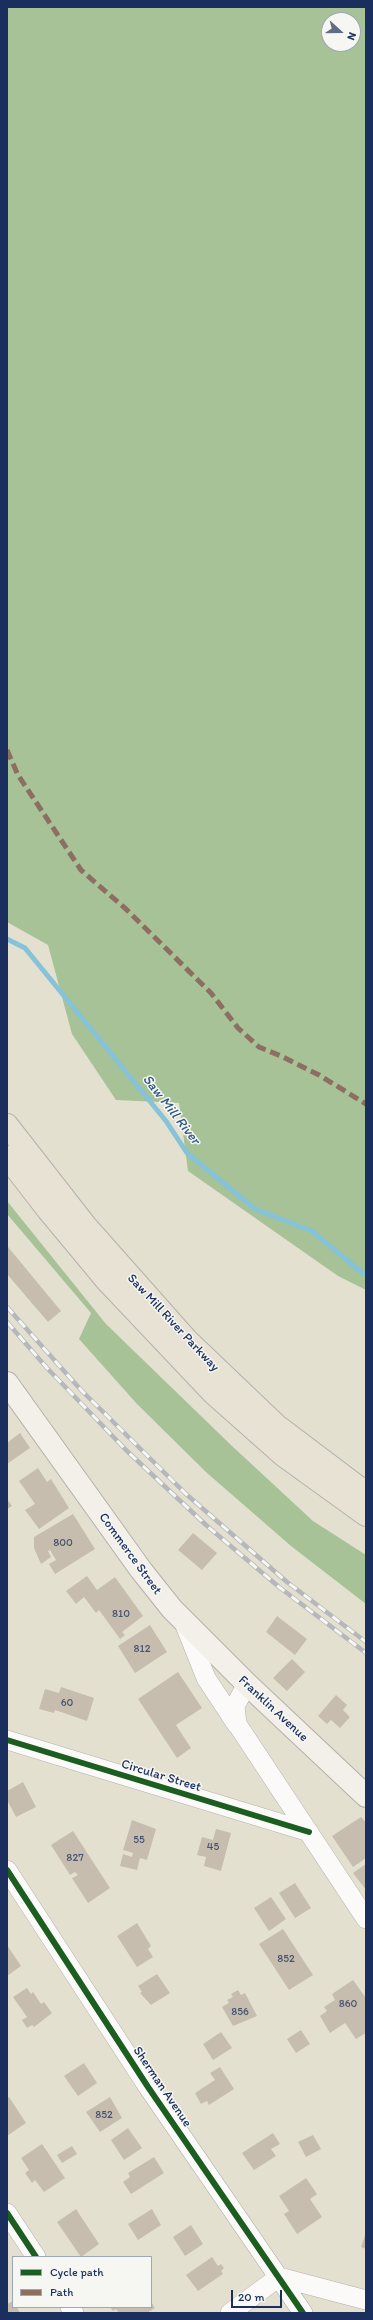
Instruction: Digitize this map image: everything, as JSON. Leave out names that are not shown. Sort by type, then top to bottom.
[{"type":"highway","name":"Saw Mill River Parkway","points":[[7,1124],[90,1231],[187,1340],[276,1425],[366,1493]]},
{"type":"highway","name":"Saw Mill River Parkway","points":[[7,1156],[48,1210],[107,1281],[208,1388],[283,1455],[366,1515]]},
{"type":"main road","name":"Commerce Street","points":[[10,1389],[141,1570],[183,1620]]},
{"type":"main road","name":"Franklin Avenue","points":[[183,1620],[247,1684],[366,1796]]},
{"type":"street","name":"Commerce Street","points":[[183,1620],[206,1678],[366,1919]]},
{"type":"street","name":"Commerce Street","points":[[241,1730],[234,1711],[237,1701],[247,1684]]},
{"type":"street","name":"Circular Street","points":[[7,1740],[309,1832]]},
{"type":"street","name":"Sherman Avenue","points":[[7,1870],[148,2087],[303,2313]]},
{"type":"street","points":[[7,2213],[35,2256]]},
{"type":"street","points":[[230,2313],[280,2278],[366,2300]]},
{"type":"green space","points":[[7,7],[366,7],[366,1290],[338,1276],[188,1171],[179,1103],[116,1100],[72,1034],[48,945],[7,922]]},
{"type":"green space","points":[[7,1201],[106,1324],[232,1446],[313,1521],[366,1555],[366,1604],[291,1546],[207,1473],[137,1404],[79,1339],[91,1313],[7,1214]]},
{"type":"building","points":[[8,1247],[61,1311],[48,1322],[7,1274]]},
{"type":"building","points":[[20,1433],[30,1448],[7,1464],[7,1443]]},
{"type":"building","points":[[38,1468],[47,1482],[51,1479],[69,1508],[39,1529],[25,1510],[35,1504],[19,1481]]},
{"type":"building","points":[[7,1499],[12,1506],[7,1509]]},
{"type":"building","points":[[73,1514],[95,1549],[55,1574],[49,1564],[56,1560],[50,1550],[48,1551],[51,1557],[41,1564],[34,1548],[34,1537]]},
{"type":"building","points":[[193,1533],[217,1553],[202,1570],[178,1550]]},
{"type":"building","points":[[87,1576],[97,1590],[115,1577],[143,1616],[122,1632],[125,1635],[120,1639],[99,1610],[96,1613],[84,1597],[76,1604],[66,1591]]},
{"type":"building","points":[[277,1616],[307,1639],[295,1655],[266,1632]]},
{"type":"building","points":[[150,1625],[167,1652],[135,1673],[118,1646]]},
{"type":"building","points":[[292,1659],[305,1672],[287,1691],[273,1678]]},
{"type":"building","points":[[178,1672],[202,1708],[176,1725],[191,1748],[177,1758],[138,1699]]},
{"type":"building","points":[[61,1687],[94,1698],[87,1721],[55,1710],[54,1713],[39,1709],[45,1689],[59,1693]]},
{"type":"building","points":[[336,1695],[347,1705],[343,1710],[350,1717],[340,1728],[331,1720],[327,1724],[318,1716]]},
{"type":"building","points":[[23,1782],[36,1807],[16,1817],[7,1800],[7,1791]]},
{"type":"building","points":[[361,1817],[366,1822],[366,1858],[353,1867],[332,1836]]},
{"type":"building","points":[[132,1820],[156,1829],[147,1860],[140,1858],[137,1870],[120,1866],[123,1854],[132,1857],[133,1853],[123,1850]]},
{"type":"building","points":[[216,1829],[231,1833],[221,1871],[204,1866],[206,1857],[197,1855],[202,1837],[213,1840]]},
{"type":"building","points":[[73,1831],[110,1888],[88,1903],[72,1878],[78,1875],[75,1872],[70,1875],[51,1845]]},
{"type":"building","points":[[366,1864],[366,1890],[353,1873]]},
{"type":"building","points":[[295,1883],[311,1908],[295,1918],[279,1893]]},
{"type":"building","points":[[271,1897],[286,1919],[269,1931],[254,1908]]},
{"type":"building","points":[[137,1923],[151,1946],[148,1949],[153,1957],[137,1967],[117,1936]]},
{"type":"building","points":[[283,1929],[313,1975],[289,1990],[259,1944]]},
{"type":"building","points":[[7,1945],[21,1966],[7,1976]]},
{"type":"building","points":[[157,1974],[170,1993],[151,2005],[140,1993],[142,1992],[138,1986]]},
{"type":"building","points":[[353,1980],[366,1998],[366,2033],[356,2039],[345,2023],[330,2033],[320,2016],[327,2011],[324,2007],[335,2000],[332,1994]]},
{"type":"building","points":[[27,1988],[31,1994],[33,1992],[41,2004],[44,2002],[52,2013],[34,2027],[32,2025],[27,2028],[22,2020],[27,2017],[13,1997]]},
{"type":"building","points":[[238,1990],[241,1995],[245,1993],[257,2016],[233,2026],[222,2007],[229,2003],[227,2000],[233,1997],[231,1994]]},
{"type":"building","points":[[301,2030],[310,2044],[296,2053],[287,2039]]},
{"type":"building","points":[[221,2032],[232,2048],[213,2060],[203,2044]]},
{"type":"building","points":[[84,2063],[97,2083],[78,2096],[64,2076]]},
{"type":"building","points":[[220,2067],[234,2089],[209,2105],[207,2101],[201,2104],[195,2093],[215,2080],[210,2073]]},
{"type":"building","points":[[9,2097],[26,2123],[7,2136],[7,2098]]},
{"type":"building","points":[[110,2097],[122,2118],[100,2132],[86,2112]]},
{"type":"building","points":[[128,2128],[142,2148],[124,2160],[111,2140]]},
{"type":"building","points":[[273,2133],[280,2144],[271,2149],[276,2156],[254,2170],[242,2153]]},
{"type":"building","points":[[313,2135],[321,2149],[306,2157],[298,2142]]},
{"type":"building","points":[[42,2144],[65,2178],[44,2192],[35,2180],[32,2183],[25,2173],[29,2170],[21,2158]]},
{"type":"building","points":[[72,2146],[77,2154],[62,2163],[57,2155]]},
{"type":"building","points":[[154,2157],[164,2173],[131,2194],[123,2182],[130,2177],[128,2173]]},
{"type":"building","points":[[306,2178],[317,2194],[310,2199],[322,2217],[297,2234],[284,2214],[289,2211],[279,2196]]},
{"type":"building","points":[[76,2209],[99,2244],[80,2256],[57,2222]]},
{"type":"building","points":[[152,2209],[161,2225],[138,2240],[128,2224]]},
{"type":"building","points":[[191,2225],[203,2244],[185,2256],[173,2237]]},
{"type":"building","points":[[366,2232],[366,2249],[361,2247]]},
{"type":"building","points":[[212,2257],[218,2266],[221,2264],[224,2268],[221,2271],[223,2274],[198,2291],[186,2275]]},
{"type":"building","points":[[12,2302],[12,2308],[18,2308],[20,2313],[7,2313],[7,2304]]},
{"type":"building","points":[[152,2304],[155,2308],[147,2313],[119,2313],[116,2309],[113,2311],[111,2308],[152,2308]]},
{"type":"waterway","name":"Saw Mill River","points":[[7,939],[25,948],[166,1121],[187,1153],[255,1209],[312,1231],[361,1272],[366,1274]]},
{"type":"railway","points":[[7,1307],[81,1390],[186,1494],[287,1582],[366,1642]]},
{"type":"railway","points":[[7,1322],[47,1368],[127,1451],[206,1525],[279,1587],[366,1653]]},
{"type":"marked path","points":[[7,750],[18,775],[81,870],[127,910],[211,993],[238,1028],[259,1047],[319,1075],[366,1104]]},
{"type":"cycle path","points":[[7,1740],[309,1832]]},
{"type":"cycle path","points":[[7,1870],[148,2087],[303,2313]]},
{"type":"cycle path","points":[[7,2213],[35,2256]]}]
